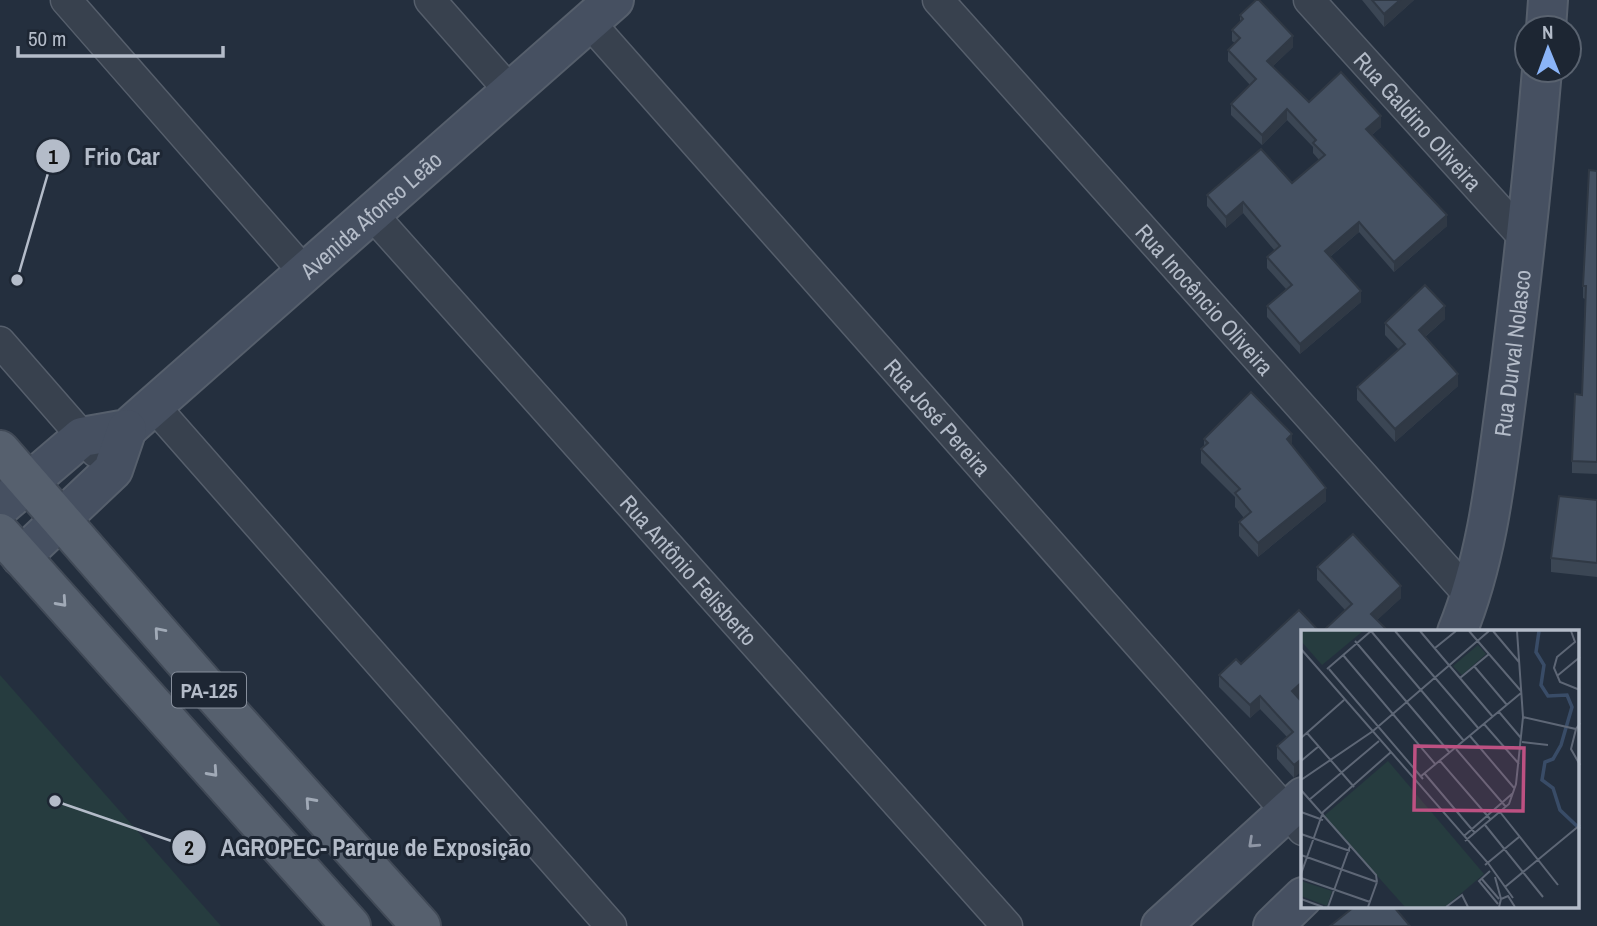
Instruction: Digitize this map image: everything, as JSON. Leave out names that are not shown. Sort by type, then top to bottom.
[{"type":"main road","name":"PA-125","points":[[0,450],[406,920]]},
{"type":"main road","name":"PA-125","points":[[11,545],[351,926]]},
{"type":"main road","points":[[171,725],[211,692]]},
{"type":"street","points":[[66,0],[305,273]]},
{"type":"street","points":[[430,0],[510,91]]},
{"type":"street","name":"Rua Inocêncio Oliveira","points":[[937,0],[1471,597]]},
{"type":"street","name":"Rua Galdino Oliveira","points":[[1309,0],[1527,241]]},
{"type":"street","name":"Avenida Afonso Leão","points":[[11,545],[62,520],[113,470],[141,417],[602,11]]},
{"type":"street","name":"Rua José Pereira","points":[[602,11],[1297,813]]},
{"type":"street","name":"Rua Durval Nolasco","points":[[1458,630],[1471,597],[1488,528],[1527,241],[1541,84]]},
{"type":"street","name":"Rua Antônio Felisberto","points":[[371,213],[1007,926]]},
{"type":"street","points":[[0,342],[113,470]]},
{"type":"street","points":[[0,508],[82,437],[141,417],[611,926]]},
{"type":"street","points":[[1161,926],[1297,813]]},
{"type":"street","points":[[1273,926],[1301,899]]},
{"type":"green space","points":[[0,675],[221,926],[0,926]]},
{"type":"building","points":[[1256,0],[1293,36],[1267,61],[1309,102],[1341,72],[1381,116],[1366,129],[1447,215],[1394,262],[1359,222],[1325,251],[1361,291],[1300,344],[1267,306],[1292,285],[1267,257],[1280,246],[1243,202],[1226,217],[1207,195],[1261,149],[1292,183],[1325,155],[1313,143],[1316,140],[1287,109],[1262,135],[1231,104],[1256,79],[1228,50],[1240,38],[1232,30],[1243,19],[1240,15]]},
{"type":"building","points":[[1372,0],[1400,0],[1384,14]]},
{"type":"building","points":[[1589,170],[1597,171],[1597,462],[1572,461],[1575,394],[1582,395],[1586,286],[1583,286]]},
{"type":"building","points":[[1425,285],[1445,306],[1419,330],[1458,374],[1395,429],[1357,387],[1405,344],[1385,323]]},
{"type":"building","points":[[1251,392],[1292,434],[1287,439],[1326,488],[1258,543],[1239,522],[1251,512],[1235,493],[1240,489],[1201,449],[1208,443],[1204,439]]},
{"type":"building","points":[[1559,496],[1597,500],[1597,563],[1551,558]]},
{"type":"building","points":[[1353,534],[1401,586],[1371,614],[1387,630],[1324,630],[1352,604],[1317,567]]},
{"type":"building","points":[[1299,610],[1318,630],[1301,630],[1301,683],[1292,691],[1301,701],[1301,760],[1294,765],[1277,746],[1293,732],[1260,696],[1250,705],[1219,675],[1236,659],[1241,664]]},
{"type":"building","points":[[1353,908],[1395,908],[1410,926],[1330,926]]},
{"type":"place","name":"Frio Car","points":[[17,280]]},
{"type":"place","name":"AGROPEC- Parque de Exposição","points":[[55,801]]}]
